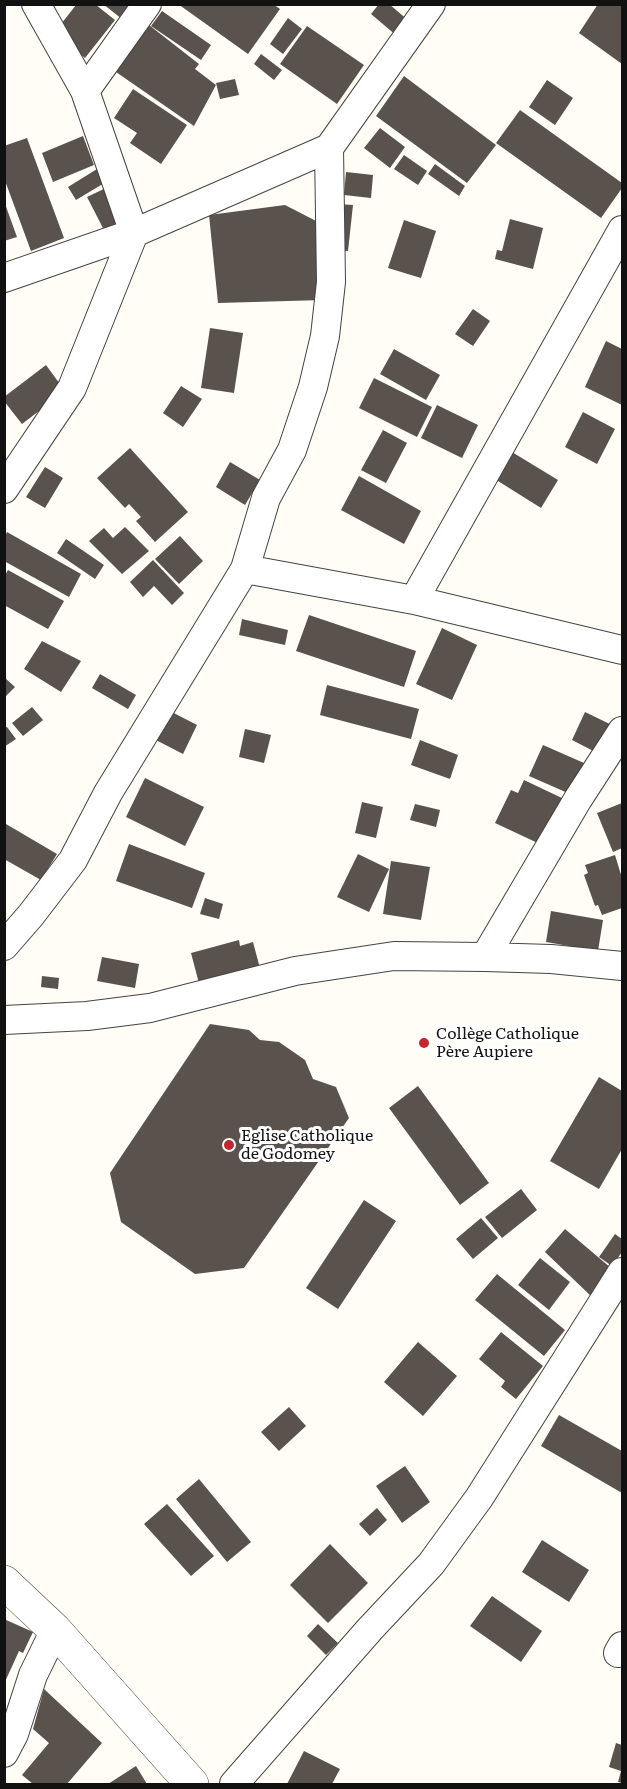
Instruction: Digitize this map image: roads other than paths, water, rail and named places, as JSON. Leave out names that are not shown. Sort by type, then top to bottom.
[{"type":"street","points":[[4,489],[72,388],[134,233],[85,91],[36,4]]},
{"type":"street","points":[[85,91],[147,4]]},
{"type":"street","points":[[4,278],[134,233],[329,148],[431,4]]},
{"type":"street","points":[[4,946],[73,860],[108,793],[245,569],[266,498],[291,450],[313,387],[325,336],[331,282],[329,148]]},
{"type":"street","points":[[414,600],[622,230]]},
{"type":"street","points":[[245,569],[414,600],[622,650]]},
{"type":"street","points":[[485,957],[578,799],[622,731]]},
{"type":"street","points":[[4,1020],[87,1016],[150,1008],[295,971],[394,957],[485,957],[622,966]]},
{"type":"street","points":[[234,1785],[370,1629],[431,1564],[479,1498],[622,1272]]},
{"type":"street","points":[[4,1582],[55,1630],[192,1785]]},
{"type":"street","points":[[4,1753],[15,1734],[33,1675],[55,1630]]},
{"type":"place","name":"Collège Catholique Père Aupiere","points":[[424,1043]]},
{"type":"place","name":"Eglise Catholique de Godomey","points":[[229,1145]]}]
